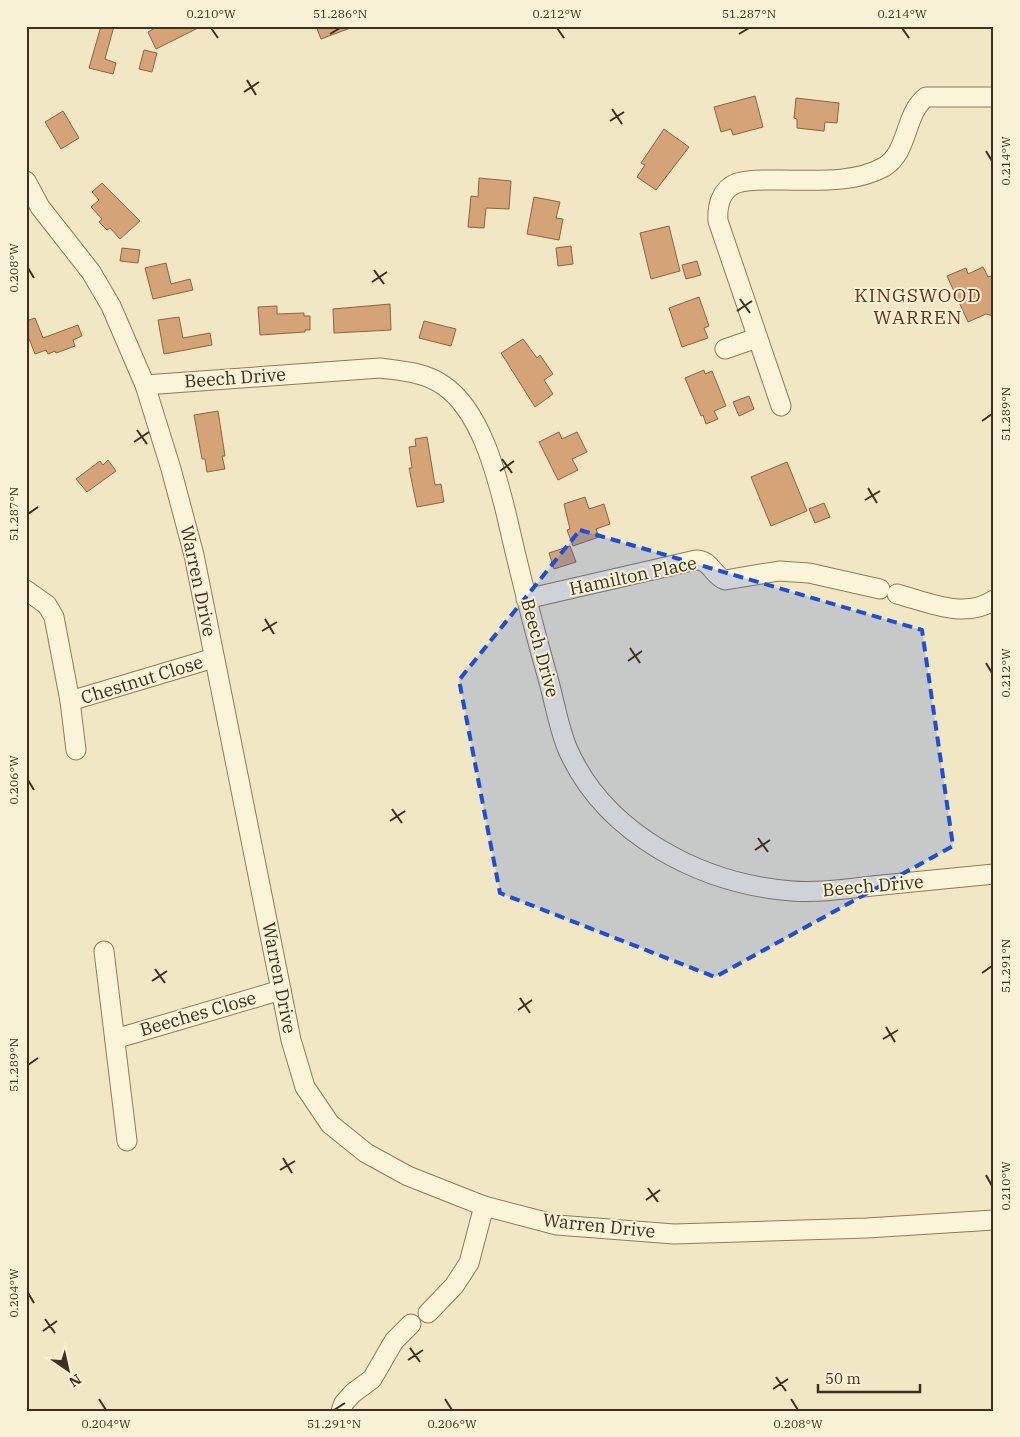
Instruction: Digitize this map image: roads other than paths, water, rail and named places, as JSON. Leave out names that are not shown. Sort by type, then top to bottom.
[{"type":"street","points":[[780,406],[718,221],[717,207],[724,193],[736,184],[754,180],[864,176],[886,166],[898,154],[918,103],[926,97],[994,97]]},
{"type":"street","name":"Warren Drive","points":[[26,181],[40,207],[91,272],[110,306],[145,384],[172,468],[191,545],[291,1040],[305,1088],[330,1124],[366,1153],[408,1176],[484,1206],[557,1225],[674,1234],[867,1228],[994,1220]]},
{"type":"street","points":[[725,349],[757,338]]},
{"type":"street","name":"Beech Drive","points":[[145,384],[380,368],[414,372],[443,385],[464,406],[492,460],[526,599],[567,748],[580,772],[614,814],[635,833],[689,865],[736,881],[792,891],[824,891],[994,874]]},
{"type":"street","name":"Hamilton Place","points":[[526,599],[696,560],[706,562],[720,578],[725,580],[779,571],[809,573],[967,610],[983,607],[994,600]]},
{"type":"street","name":"Chestnut Close","points":[[26,590],[47,605],[54,617],[70,701],[76,750]]},
{"type":"street","name":"Chestnut Close","points":[[70,701],[214,658]]},
{"type":"street","name":"Beeches Close","points":[[104,951],[127,1141]]},
{"type":"street","name":"Beeches Close","points":[[115,1039],[281,990]]},
{"type":"street","points":[[341,1411],[344,1403],[354,1392],[372,1379],[394,1341],[411,1324],[409,1316],[413,1310],[421,1308],[428,1312],[454,1286],[469,1263],[484,1206]]},
{"type":"district","name":"KINGSWOOD WARREN","points":[[918,306]]}]
